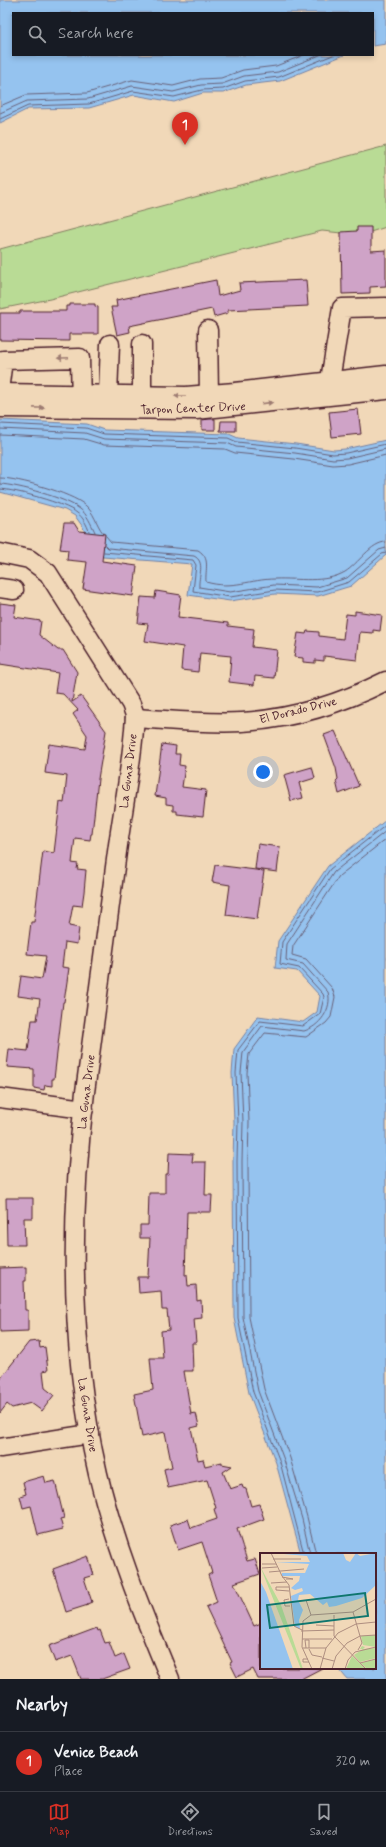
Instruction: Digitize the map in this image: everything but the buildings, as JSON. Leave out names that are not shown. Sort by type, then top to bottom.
[{"type":"street","points":[[329,389],[342,308],[386,307]]},
{"type":"street","points":[[208,330],[209,395]]},
{"type":"street","points":[[108,395],[110,344]]},
{"type":"street","points":[[142,344],[142,395]]},
{"type":"street","points":[[0,383],[3,360],[80,358],[81,402]]},
{"type":"street","name":"Tarpon Center Drive","points":[[0,393],[81,402],[196,410],[329,389],[386,375]]},
{"type":"street","name":"Tarpon Center Drive","points":[[0,408],[81,402],[108,395],[209,395],[329,389],[386,390]]},
{"type":"street","name":"La Guna Drive","points":[[0,553],[29,559],[48,573],[131,704],[135,718],[84,1108],[76,1205],[75,1291],[80,1357],[90,1434],[106,1503],[127,1570],[170,1679]]},
{"type":"street","name":"El Dorado Drive","points":[[135,718],[222,722],[261,720],[312,710],[386,681]]},
{"type":"street","points":[[0,1098],[84,1108]]},
{"type":"street","points":[[0,1448],[90,1434]]},
{"type":"green space","points":[[386,146],[386,227],[361,235],[322,231],[50,299],[0,309],[0,249]]},
{"type":"water","points":[[0,0],[386,0],[386,44],[374,46],[374,12],[12,12],[12,56],[342,56],[280,81],[246,85],[223,93],[203,93],[174,102],[134,95],[89,108],[28,109],[0,123]]},
{"type":"water","points":[[0,420],[87,424],[104,430],[229,434],[238,438],[296,444],[334,450],[386,440],[386,555],[351,586],[318,596],[275,594],[230,601],[188,595],[192,564],[103,557],[86,536],[83,527],[75,516],[65,510],[0,492]]},
{"type":"water","points":[[386,820],[386,1679],[347,1679],[339,1669],[376,1669],[376,1553],[301,1553],[276,1463],[249,1393],[234,1318],[234,1122],[232,1073],[234,1049],[258,1016],[303,1022],[317,1012],[320,996],[297,971],[275,968],[278,941],[328,866]]},
{"type":"place","name":"Venice Beach","points":[[185,145]]}]
